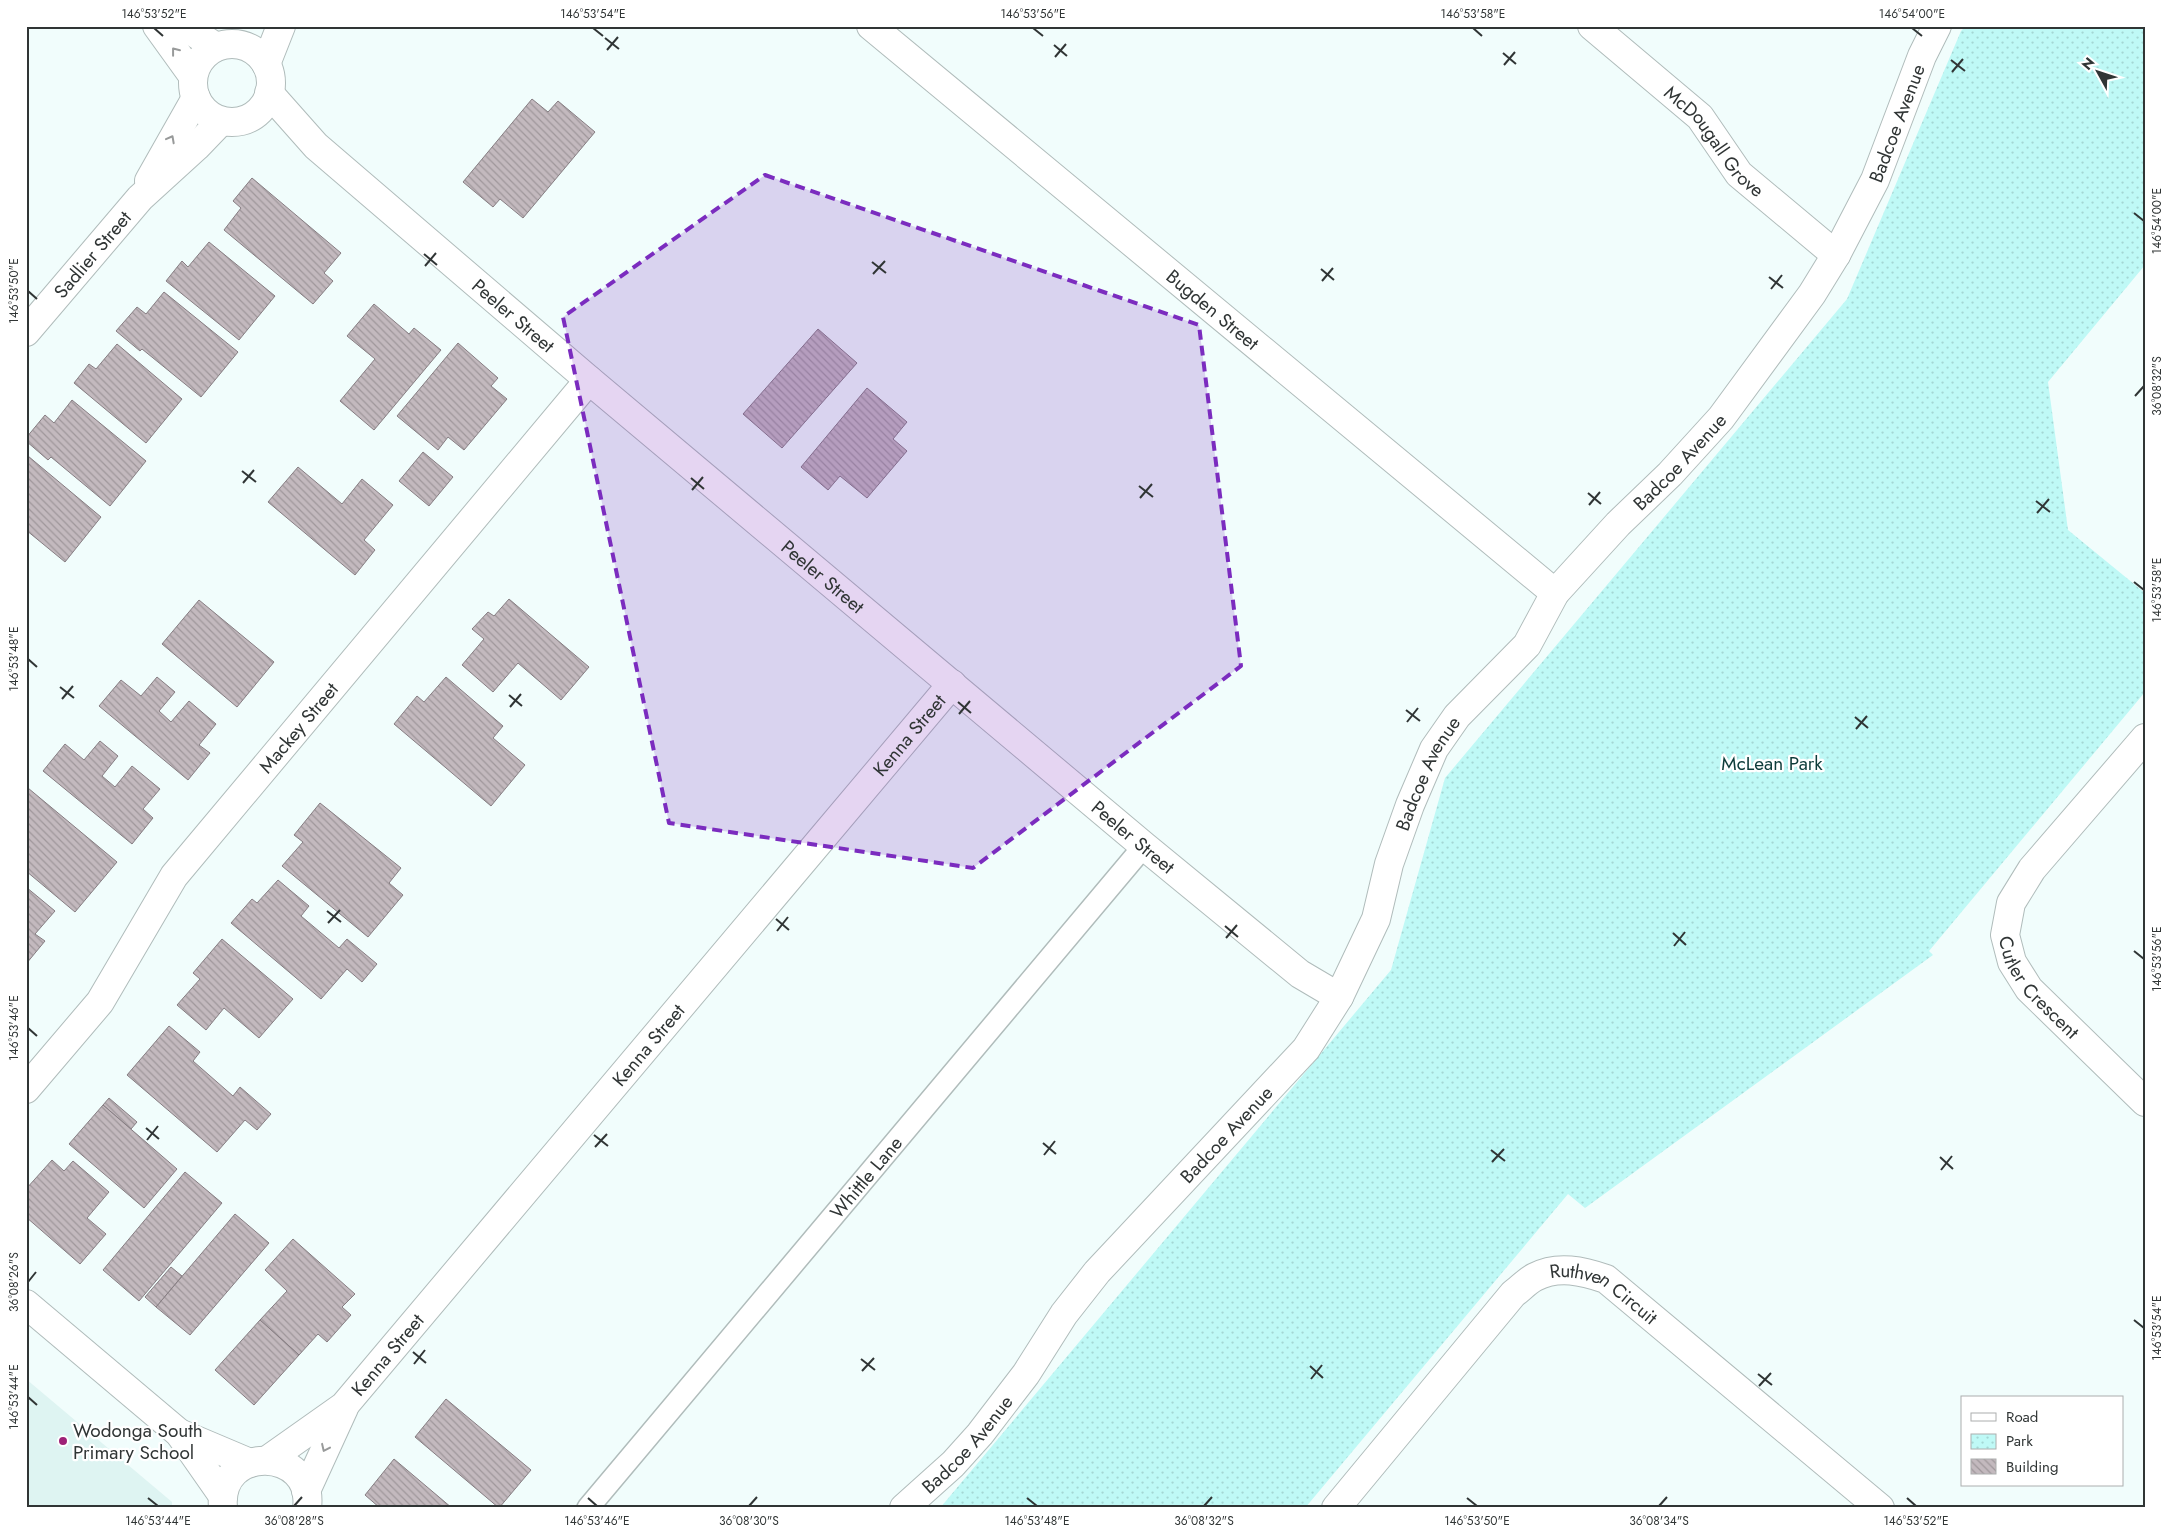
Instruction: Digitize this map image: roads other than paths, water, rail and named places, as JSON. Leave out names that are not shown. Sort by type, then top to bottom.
[{"type":"street","points":[[156,26],[195,87],[202,109],[210,116],[221,121],[241,121],[259,111],[270,93],[270,73],[260,56],[244,46],[233,44],[216,48],[203,56],[197,65],[195,87]]},
{"type":"street","points":[[184,26],[216,48]]},
{"type":"street","points":[[244,46],[270,26]]},
{"type":"street","points":[[266,64],[281,26]]},
{"type":"street","name":"Bugden Street","points":[[871,26],[1555,593]]},
{"type":"street","name":"McDougall Grove","points":[[1592,26],[1700,117],[1739,174],[1836,255]]},
{"type":"street","name":"Badcoe Avenue","points":[[904,1508],[953,1464],[980,1434],[1026,1374],[1064,1314],[1097,1272],[1306,1049],[1339,997],[1376,920],[1389,864],[1410,805],[1434,749],[1456,716],[1527,645],[1555,593],[1618,524],[1670,474],[1721,418],[1812,294],[1836,255],[1875,180],[1922,56],[1937,26]]},
{"type":"street","name":"Sadlier Street","points":[[140,198],[195,87]]},
{"type":"street","name":"Peeler Street","points":[[270,93],[316,146],[589,380],[1144,846],[1300,974],[1339,997]]},
{"type":"street","name":"Peeler Street","points":[[250,117],[316,146]]},
{"type":"street","name":"Sadlier Street","points":[[26,332],[140,198],[196,147],[221,121]]},
{"type":"street","name":"Mackey Street","points":[[26,1089],[100,1002],[174,876],[589,380]]},
{"type":"street","name":"Kenna Street","points":[[223,1502],[227,1482],[237,1470],[259,1461],[344,1406],[952,684]]},
{"type":"street","name":"Cutler Crescent","points":[[2145,738],[2032,869],[2010,903],[2005,936],[2012,962],[2029,989],[2145,1102]]},
{"type":"street","name":"Ruthven Circuit","points":[[1336,1508],[1513,1294],[1536,1277],[1561,1270],[1585,1272],[1606,1278],[1880,1508]]},
{"type":"street","points":[[26,1304],[179,1433],[223,1502]]},
{"type":"street","name":"Kenna Street","points":[[309,1502],[344,1406]]},
{"type":"street","points":[[179,1433],[259,1461],[286,1465],[298,1476],[309,1502]]},
{"type":"lane","name":"Whittle Lane","points":[[588,1508],[1144,846]]},
{"type":"place","name":"Wodonga South Primary School","points":[[63,1441]]},
{"type":"park label","name":"McLean Park","points":[[1772,763]]}]
